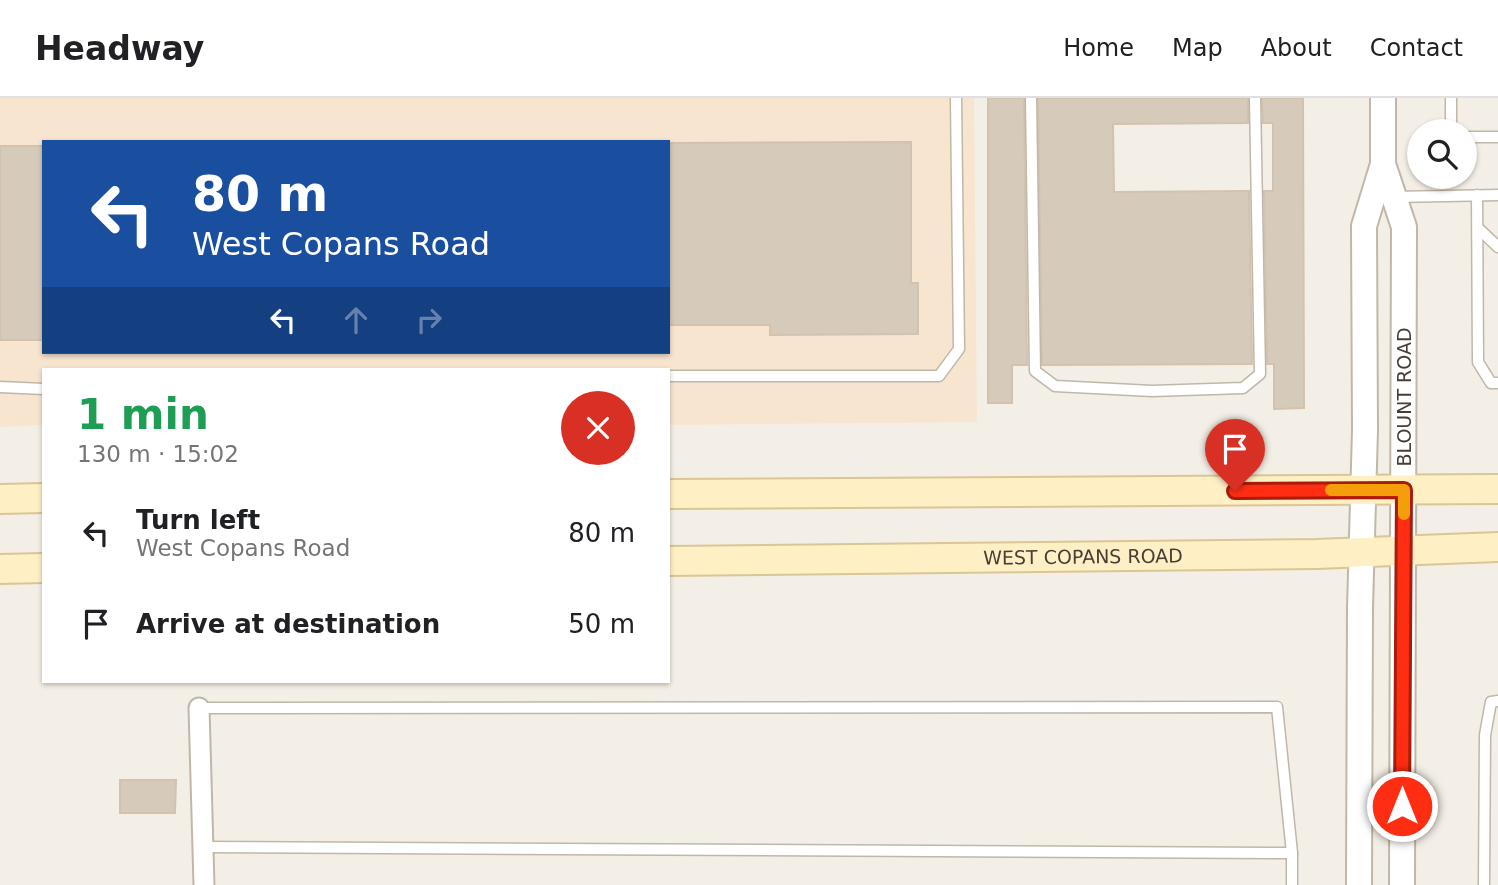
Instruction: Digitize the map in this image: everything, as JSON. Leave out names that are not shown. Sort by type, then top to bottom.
[{"type":"main road","points":[[670,494],[1498,489]]},
{"type":"main road","points":[[0,499],[42,498]]},
{"type":"main road","name":"WEST COPANS ROAD","points":[[670,561],[1316,554],[1498,547]]},
{"type":"main road","points":[[0,569],[42,568]]},
{"type":"street","name":"BLOUNT ROAD","points":[[1359,885],[1364,226],[1383,164],[1383,98]]},
{"type":"street","name":"BLOUNT ROAD","points":[[1383,164],[1404,227],[1402,885]]},
{"type":"street","points":[[199,708],[204,885]]},
{"type":"lane","points":[[670,376],[939,376],[959,349],[956,98]]},
{"type":"lane","points":[[1031,98],[1035,371],[1055,386],[1152,391],[1243,388],[1261,374],[1255,98]]},
{"type":"lane","points":[[1451,98],[1451,119]]},
{"type":"lane","points":[[1477,137],[1498,137]]},
{"type":"lane","points":[[1477,195],[1478,362],[1491,383],[1498,383]]},
{"type":"lane","points":[[1394,197],[1498,195]]},
{"type":"lane","points":[[1478,228],[1498,247]]},
{"type":"lane","points":[[0,387],[42,389]]},
{"type":"lane","points":[[1484,885],[1485,735],[1491,702],[1498,701]]},
{"type":"lane","points":[[199,708],[1277,707],[1292,853],[1292,885]]},
{"type":"lane","points":[[202,847],[1292,853]]},
{"type":"shaded area","points":[[0,98],[974,98],[977,422],[670,425],[670,368],[42,368],[42,425],[0,427]]},
{"type":"building","points":[[988,98],[1024,98],[1027,365],[1012,365],[1012,403],[988,403]]},
{"type":"building","points":[[1038,98],[1248,98],[1248,123],[1113,124],[1114,192],[1249,191],[1252,364],[1042,365]]},
{"type":"building","points":[[1262,98],[1303,98],[1304,408],[1274,409],[1274,364],[1267,364],[1264,191],[1273,191],[1273,123],[1263,123]]},
{"type":"building","points":[[911,142],[911,283],[918,283],[918,334],[770,335],[770,325],[670,325],[670,143]]},
{"type":"building","points":[[0,146],[42,146],[42,340],[0,340]]},
{"type":"building","points":[[120,780],[176,780],[175,813],[120,813]]},
{"type":"slow traffic","points":[[1331,490],[1404,490],[1404,514]]},
{"type":"route","points":[[1235,491],[1404,490],[1402,806]]}]
